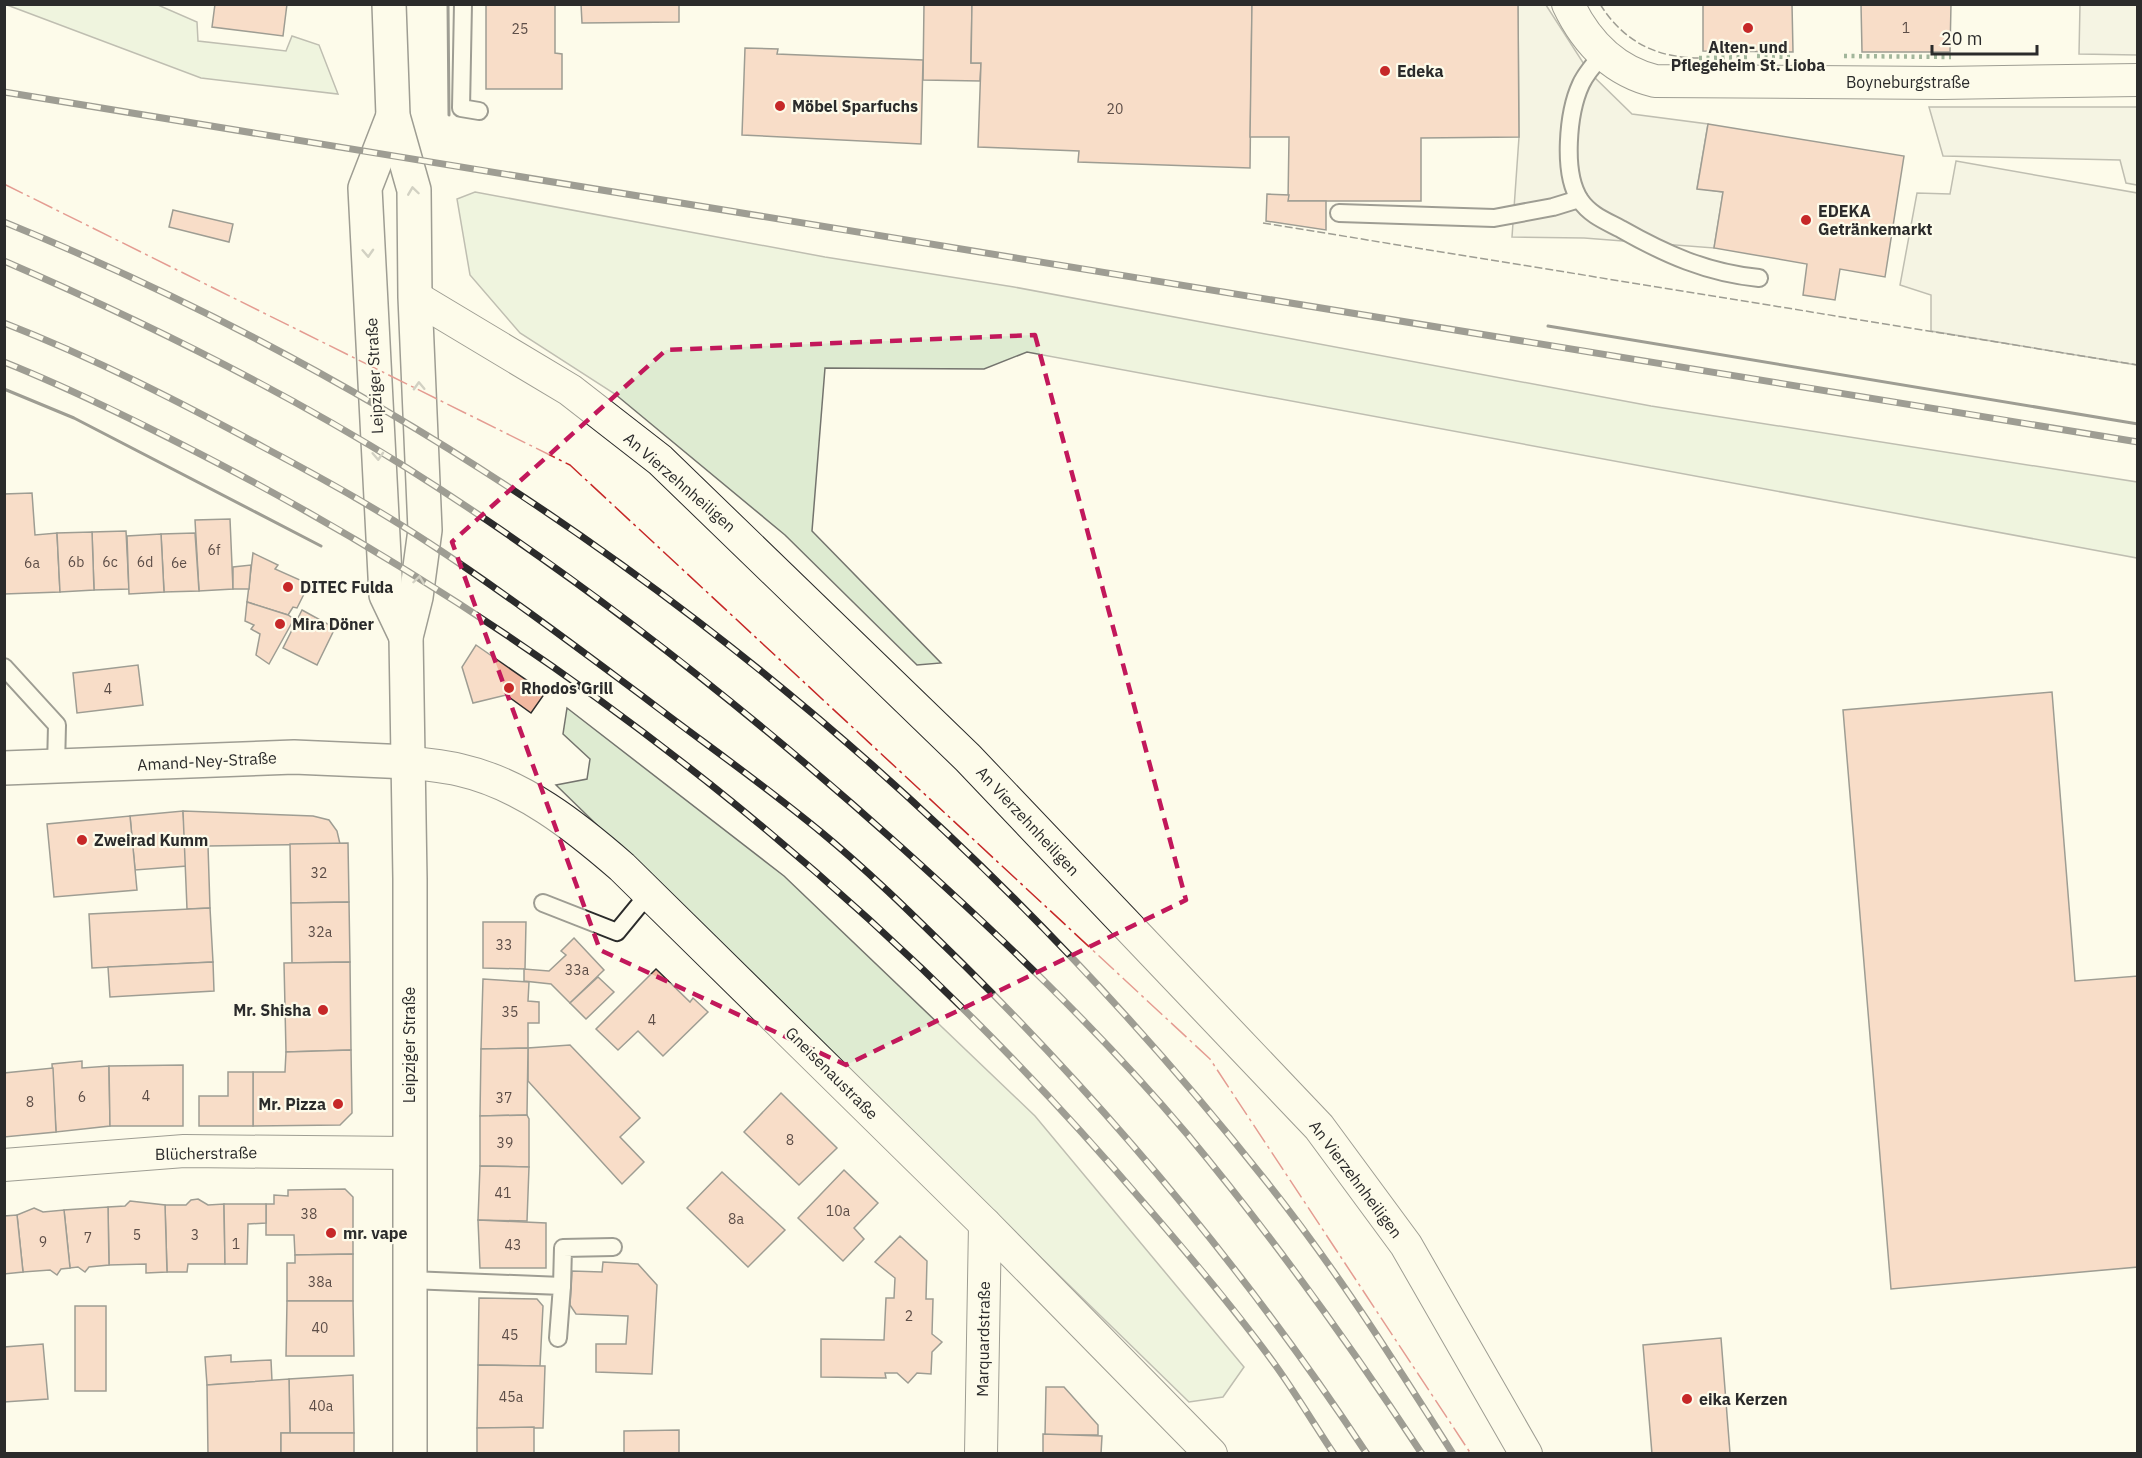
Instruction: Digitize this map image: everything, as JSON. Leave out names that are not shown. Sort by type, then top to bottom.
[{"type":"main road","name":"Leipziger Straße","points":[[389,4],[393,116],[414,190],[415,297],[425,530],[416,597],[405,637],[409,762],[410,1454]]},
{"type":"main road","name":"Leipziger Straße","points":[[393,116],[365,188],[386,595],[405,637]]},
{"type":"main road","name":"Amand-Ney-Straße","points":[[4,768],[294,757],[409,762]]},
{"type":"street","name":"Boyneburgstraße","points":[[1568,4],[1586,35],[1603,54],[1638,77],[1673,83],[2138,80]]},
{"type":"street","name":"An Vierzehnheiligen","points":[[415,297],[570,390],[660,460],[968,758],[1319,1127],[1406,1245],[1526,1454]]},
{"type":"street","name":"Gneisenaustraße","points":[[409,762],[460,770],[527,797],[574,825],[649,893],[985,1224],[1211,1454]]},
{"type":"street","name":"Blücherstraße","points":[[4,1165],[184,1151],[409,1153]]},
{"type":"street","name":"Marquardstraße","points":[[981,1454],[985,1224]]},
{"type":"lane","points":[[463,4],[461,108],[479,111]]},
{"type":"lane","points":[[1603,54],[1582,82],[1570,120],[1570,163],[1579,199],[1590,212],[1658,250],[1699,267],[1759,279]]},
{"type":"lane","points":[[1339,213],[1494,218],[1553,207],[1579,199]]},
{"type":"lane","points":[[4,667],[57,725],[56,767]]},
{"type":"lane","points":[[543,903],[617,932],[649,893]]},
{"type":"lane","points":[[558,1338],[563,1248],[613,1247]]},
{"type":"lane","points":[[410,1280],[562,1286]]},
{"type":"highlighted area","points":[[1035,335],[1186,900],[846,1065],[600,950],[452,542],[666,350]]},
{"type":"green space","points":[[7,5],[158,5],[197,22],[198,41],[286,51],[292,36],[319,45],[338,94],[201,78]]},
{"type":"green space","points":[[475,192],[825,257],[1014,287],[1651,406],[2137,482],[2137,558],[1027,352],[984,369],[825,368],[812,531],[941,663],[917,665],[785,535],[615,394],[520,333],[470,275],[457,199]]},
{"type":"green space","points":[[567,708],[784,876],[1035,1116],[1244,1367],[1223,1397],[1189,1402],[556,785],[587,779],[590,759],[563,734]]},
{"type":"shaded area","points":[[1518,5],[1546,5],[1589,72],[1632,114],[1708,124],[1697,188],[1723,192],[1714,248],[1584,238],[1512,237],[1519,137]]},
{"type":"shaded area","points":[[2080,5],[2137,5],[2137,55],[2079,54]]},
{"type":"shaded area","points":[[1929,107],[2137,107],[2137,185],[2126,183],[2120,160],[1943,156]]},
{"type":"shaded area","points":[[1956,161],[2137,193],[2137,365],[1931,331],[1931,295],[1900,285],[1917,193],[1950,194]]},
{"type":"building","points":[[215,4],[287,4],[283,36],[212,27]]},
{"type":"building","points":[[486,4],[555,4],[555,53],[562,54],[562,89],[486,89]]},
{"type":"building","points":[[581,4],[679,4],[679,22],[582,23]]},
{"type":"building","points":[[924,4],[972,4],[971,63],[981,63],[980,81],[923,80]]},
{"type":"building","points":[[972,4],[1252,4],[1250,168],[1078,162],[1079,151],[978,147],[981,63],[971,63]]},
{"type":"building","name":"Edeka","points":[[1252,4],[1518,4],[1519,137],[1421,138],[1421,201],[1288,201],[1289,137],[1250,137]]},
{"type":"building","name":"Alten- und Pflegeheim St. Lioba","points":[[1703,4],[1792,4],[1793,52],[1703,51]]},
{"type":"building","name":"Alten- und Pflegeheim St. Lioba","points":[[1861,4],[1951,4],[1950,52],[1862,52]]},
{"type":"building","points":[[745,48],[778,49],[777,54],[923,60],[921,144],[742,135]]},
{"type":"building","name":"EDEKA Getränkemarkt","points":[[1708,124],[1904,156],[1885,277],[1840,269],[1835,300],[1803,295],[1807,264],[1714,248],[1723,192],[1697,189]]},
{"type":"building","points":[[1267,194],[1289,195],[1288,201],[1326,201],[1326,230],[1266,221]]},
{"type":"building","points":[[173,210],[233,224],[229,242],[169,227]]},
{"type":"building","points":[[32,493],[35,535],[57,533],[60,592],[4,594],[4,494]]},
{"type":"building","points":[[230,519],[233,589],[199,591],[195,520]]},
{"type":"building","points":[[126,531],[129,589],[94,590],[92,532]]},
{"type":"building","points":[[92,532],[94,590],[60,592],[57,533]]},
{"type":"building","points":[[195,533],[199,591],[164,592],[161,534]]},
{"type":"building","points":[[161,534],[164,592],[129,594],[127,536]]},
{"type":"building","points":[[253,553],[278,565],[275,569],[309,584],[297,608],[293,607],[288,615],[247,602]]},
{"type":"building","points":[[251,565],[249,589],[233,589],[233,567]]},
{"type":"building","points":[[247,602],[294,619],[269,664],[256,655],[260,634],[251,629],[254,625],[245,621]]},
{"type":"building","points":[[302,610],[335,628],[317,665],[283,648]]},
{"type":"building","points":[[476,645],[545,693],[531,713],[506,695],[473,703],[462,667]]},
{"type":"building","points":[[138,665],[143,705],[77,713],[73,673]]},
{"type":"building","points":[[2052,692],[2075,981],[2138,976],[2138,1267],[1891,1289],[1843,710]]},
{"type":"building","points":[[183,811],[187,866],[135,870],[130,816]]},
{"type":"building","points":[[183,811],[313,816],[329,820],[337,831],[340,844],[208,846],[210,908],[187,909]]},
{"type":"building","points":[[130,816],[137,890],[54,897],[47,824]]},
{"type":"building","points":[[348,843],[349,902],[291,903],[290,844]]},
{"type":"building","points":[[349,902],[350,962],[292,963],[291,903]]},
{"type":"building","points":[[210,908],[213,962],[92,968],[89,914]]},
{"type":"building","points":[[483,922],[526,922],[525,969],[483,968]]},
{"type":"building","points":[[574,938],[604,970],[570,1003],[551,984],[524,981],[524,969],[549,971],[566,955],[561,951]]},
{"type":"building","points":[[213,962],[214,991],[110,997],[108,967]]},
{"type":"building","points":[[350,962],[351,1050],[286,1052],[284,963]]},
{"type":"building","points":[[656,969],[690,1002],[693,998],[708,1012],[663,1056],[638,1031],[618,1050],[596,1029]]},
{"type":"building","points":[[598,977],[614,992],[586,1019],[570,1003]]},
{"type":"building","points":[[483,979],[529,982],[528,1001],[539,1002],[539,1023],[528,1023],[528,1048],[481,1049]]},
{"type":"building","points":[[570,1045],[640,1118],[620,1137],[644,1162],[622,1184],[528,1081],[528,1048]]},
{"type":"building","points":[[528,1048],[527,1115],[480,1116],[481,1049]]},
{"type":"building","points":[[351,1050],[352,1113],[340,1125],[253,1126],[253,1072],[285,1072],[286,1052]]},
{"type":"building","points":[[82,1061],[82,1068],[109,1066],[110,1126],[56,1132],[52,1064]]},
{"type":"building","points":[[183,1065],[183,1126],[110,1126],[109,1066]]},
{"type":"building","points":[[53,1068],[56,1132],[4,1137],[4,1073]]},
{"type":"building","points":[[228,1072],[253,1072],[253,1126],[199,1126],[199,1096],[228,1096]]},
{"type":"building","points":[[781,1093],[837,1148],[799,1185],[744,1132]]},
{"type":"building","points":[[527,1115],[529,1119],[529,1167],[480,1166],[480,1116]]},
{"type":"building","points":[[480,1166],[529,1167],[527,1221],[478,1220]]},
{"type":"building","points":[[844,1170],[878,1203],[854,1228],[864,1239],[843,1261],[798,1218]]},
{"type":"building","points":[[722,1172],[785,1230],[748,1267],[687,1208]]},
{"type":"building","points":[[345,1189],[353,1197],[353,1254],[295,1255],[294,1235],[266,1235],[266,1204],[274,1204],[274,1195],[288,1196],[288,1190]]},
{"type":"building","points":[[198,1199],[208,1205],[224,1204],[225,1264],[188,1264],[187,1272],[167,1272],[165,1205],[186,1205],[191,1200]]},
{"type":"building","points":[[130,1201],[165,1205],[167,1272],[146,1273],[146,1264],[109,1265],[108,1207],[125,1206]]},
{"type":"building","points":[[224,1204],[266,1204],[266,1223],[248,1224],[247,1264],[225,1264]]},
{"type":"building","points":[[108,1207],[109,1265],[89,1267],[85,1272],[78,1267],[70,1268],[64,1210]]},
{"type":"building","points":[[34,1208],[43,1212],[64,1210],[70,1268],[61,1269],[57,1275],[50,1270],[23,1272],[17,1215]]},
{"type":"building","points":[[17,1215],[23,1272],[4,1274],[4,1216]]},
{"type":"building","points":[[478,1220],[546,1223],[546,1268],[480,1268]]},
{"type":"building","points":[[900,1236],[927,1261],[926,1299],[933,1299],[932,1334],[942,1342],[932,1352],[931,1374],[917,1373],[908,1383],[897,1373],[885,1373],[886,1378],[821,1377],[821,1339],[884,1340],[886,1298],[894,1298],[895,1278],[875,1262]]},
{"type":"building","points":[[353,1254],[353,1301],[287,1301],[287,1263],[295,1263],[295,1255]]},
{"type":"building","points":[[603,1262],[638,1264],[657,1285],[652,1374],[596,1372],[596,1344],[626,1344],[628,1316],[576,1314],[570,1305],[572,1271],[602,1272]]},
{"type":"building","points":[[479,1298],[537,1299],[543,1306],[540,1366],[478,1365]]},
{"type":"building","points":[[287,1301],[353,1301],[354,1356],[286,1356]]},
{"type":"building","points":[[75,1306],[106,1306],[106,1391],[75,1391]]},
{"type":"building","name":"eika Kerzen","points":[[1721,1338],[1730,1453],[1652,1454],[1643,1345]]},
{"type":"building","points":[[43,1344],[48,1399],[4,1402],[4,1347]]},
{"type":"building","points":[[231,1355],[231,1362],[271,1360],[272,1381],[207,1385],[205,1357]]},
{"type":"building","points":[[478,1365],[545,1366],[543,1428],[477,1428]]},
{"type":"building","points":[[353,1375],[354,1433],[290,1433],[289,1379]]},
{"type":"building","points":[[289,1379],[290,1433],[281,1433],[281,1454],[208,1454],[207,1385]]},
{"type":"building","points":[[1046,1387],[1064,1387],[1098,1425],[1098,1435],[1045,1435]]},
{"type":"building","points":[[534,1427],[534,1454],[477,1454],[477,1428]]},
{"type":"building","points":[[679,1430],[679,1454],[624,1454],[624,1431]]},
{"type":"building","points":[[281,1433],[354,1433],[354,1454],[281,1454]]},
{"type":"building","points":[[1043,1434],[1102,1436],[1101,1454],[1043,1454]]},
{"type":"railway","points":[[4,92],[2138,442]]},
{"type":"railway","points":[[4,222],[187,304],[364,398],[534,504],[697,620],[852,747],[999,883],[1137,1028],[1266,1181],[1316,1247],[1409,1384],[1453,1454]]},
{"type":"railway","points":[[4,261],[108,307],[210,357],[310,410],[407,468],[537,554],[600,600],[723,695],[783,745],[976,915],[1120,1058],[1219,1172],[1338,1331],[1422,1454]]},
{"type":"railway","points":[[4,323],[71,351],[169,397],[327,482],[409,530],[562,637],[821,832],[877,881],[966,967],[1021,1023],[1128,1140],[1179,1200],[1276,1324],[1367,1454]]},
{"type":"railway","points":[[4,362],[101,404],[164,435],[257,484],[381,555],[502,632],[620,715],[733,802],[842,895],[947,993],[1048,1095],[1143,1202],[1228,1303],[1291,1387],[1334,1454]]},
{"type":"hedge","points":[[1757,56],[1790,57]]},
{"type":"hedge","points":[[1844,56],[1951,57]]},
{"type":"hedge","points":[[1699,58],[1748,57]]},
{"type":"fence","points":[[1600,4],[1619,28],[1642,45],[1669,55],[1699,58]]},
{"type":"fence","points":[[1263,223],[2138,365]]},
{"type":"wall","points":[[448,4],[449,115]]},
{"type":"wall","points":[[1548,326],[2138,424]]},
{"type":"wall","points":[[4,389],[74,418],[321,546]]},
{"type":"power","points":[[4,184],[570,465],[1210,1059],[1471,1454]]},
{"type":"place","name":"Alten- und Pflegeheim St. Lioba","points":[[1748,28]]},
{"type":"place","name":"Edeka","points":[[1385,71]]},
{"type":"place","name":"Möbel Sparfuchs","points":[[780,106]]},
{"type":"place","name":"EDEKA Getränkemarkt","points":[[1806,220]]},
{"type":"place","name":"DITEC Fulda","points":[[288,587]]},
{"type":"place","name":"Mira Döner","points":[[280,624]]},
{"type":"place","name":"Rhodos Grill","points":[[509,688]]},
{"type":"place","name":"Zweirad Kumm","points":[[82,840]]},
{"type":"place","name":"Mr. Shisha","points":[[323,1010]]},
{"type":"place","name":"Mr. Pizza","points":[[338,1104]]},
{"type":"place","name":"mr. vape","points":[[331,1233]]},
{"type":"place","name":"eika Kerzen","points":[[1687,1399]]}]
